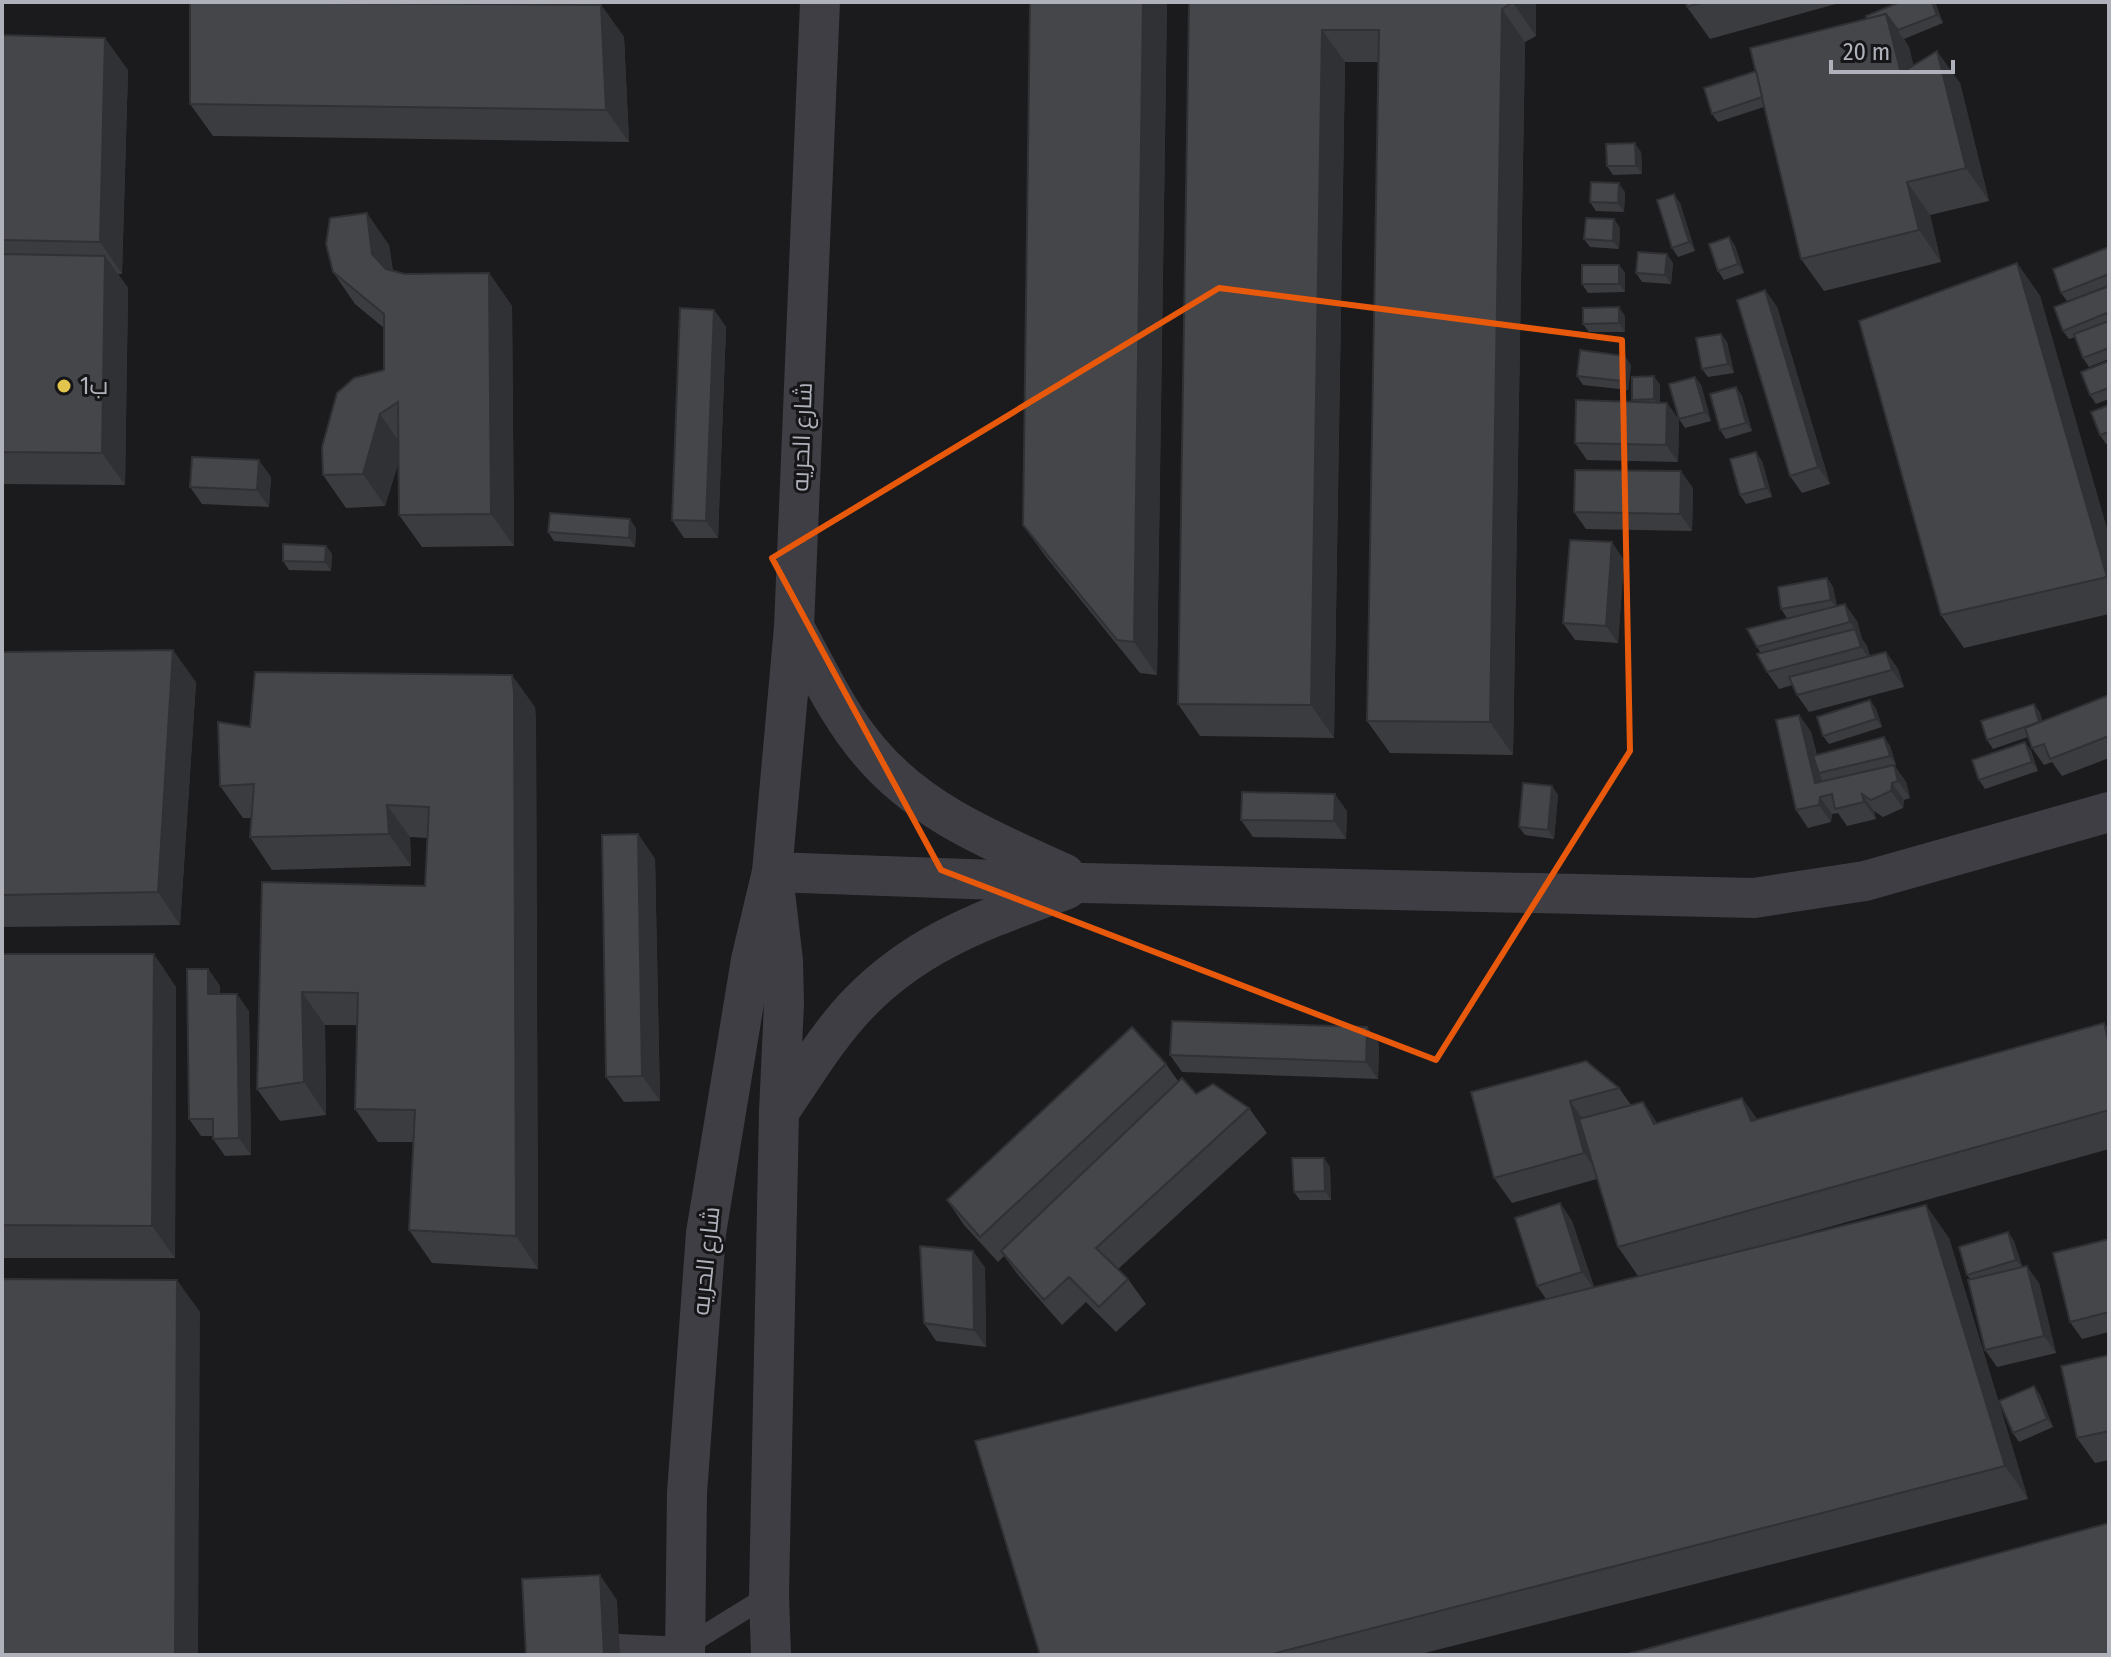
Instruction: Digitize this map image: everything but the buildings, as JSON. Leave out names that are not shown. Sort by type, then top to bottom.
[{"type":"street","name":"شارع الحريه","points":[[685,1651],[687,1493],[706,1233],[751,960],[772,872],[794,627],[820,2]]},
{"type":"street","points":[[794,627],[843,716],[870,753],[902,785],[939,813],[978,835],[1083,883]]},
{"type":"street","points":[[772,872],[1083,883],[1754,898],[1865,881],[2109,812]]},
{"type":"street","name":"شارع الحريه","points":[[771,1655],[769,1595],[784,1003],[783,961],[772,872]]},
{"type":"street","points":[[779,1112],[857,1005],[891,972],[931,945],[974,924],[1083,883]]},
{"type":"lane","points":[[555,1655],[618,1644],[685,1651],[769,1595]]},
{"type":"highlighted area","points":[[1219,288],[1622,340],[1630,751],[1436,1060],[941,870],[772,558]]},
{"type":"place","name":"ب1","points":[[64,386]]}]
